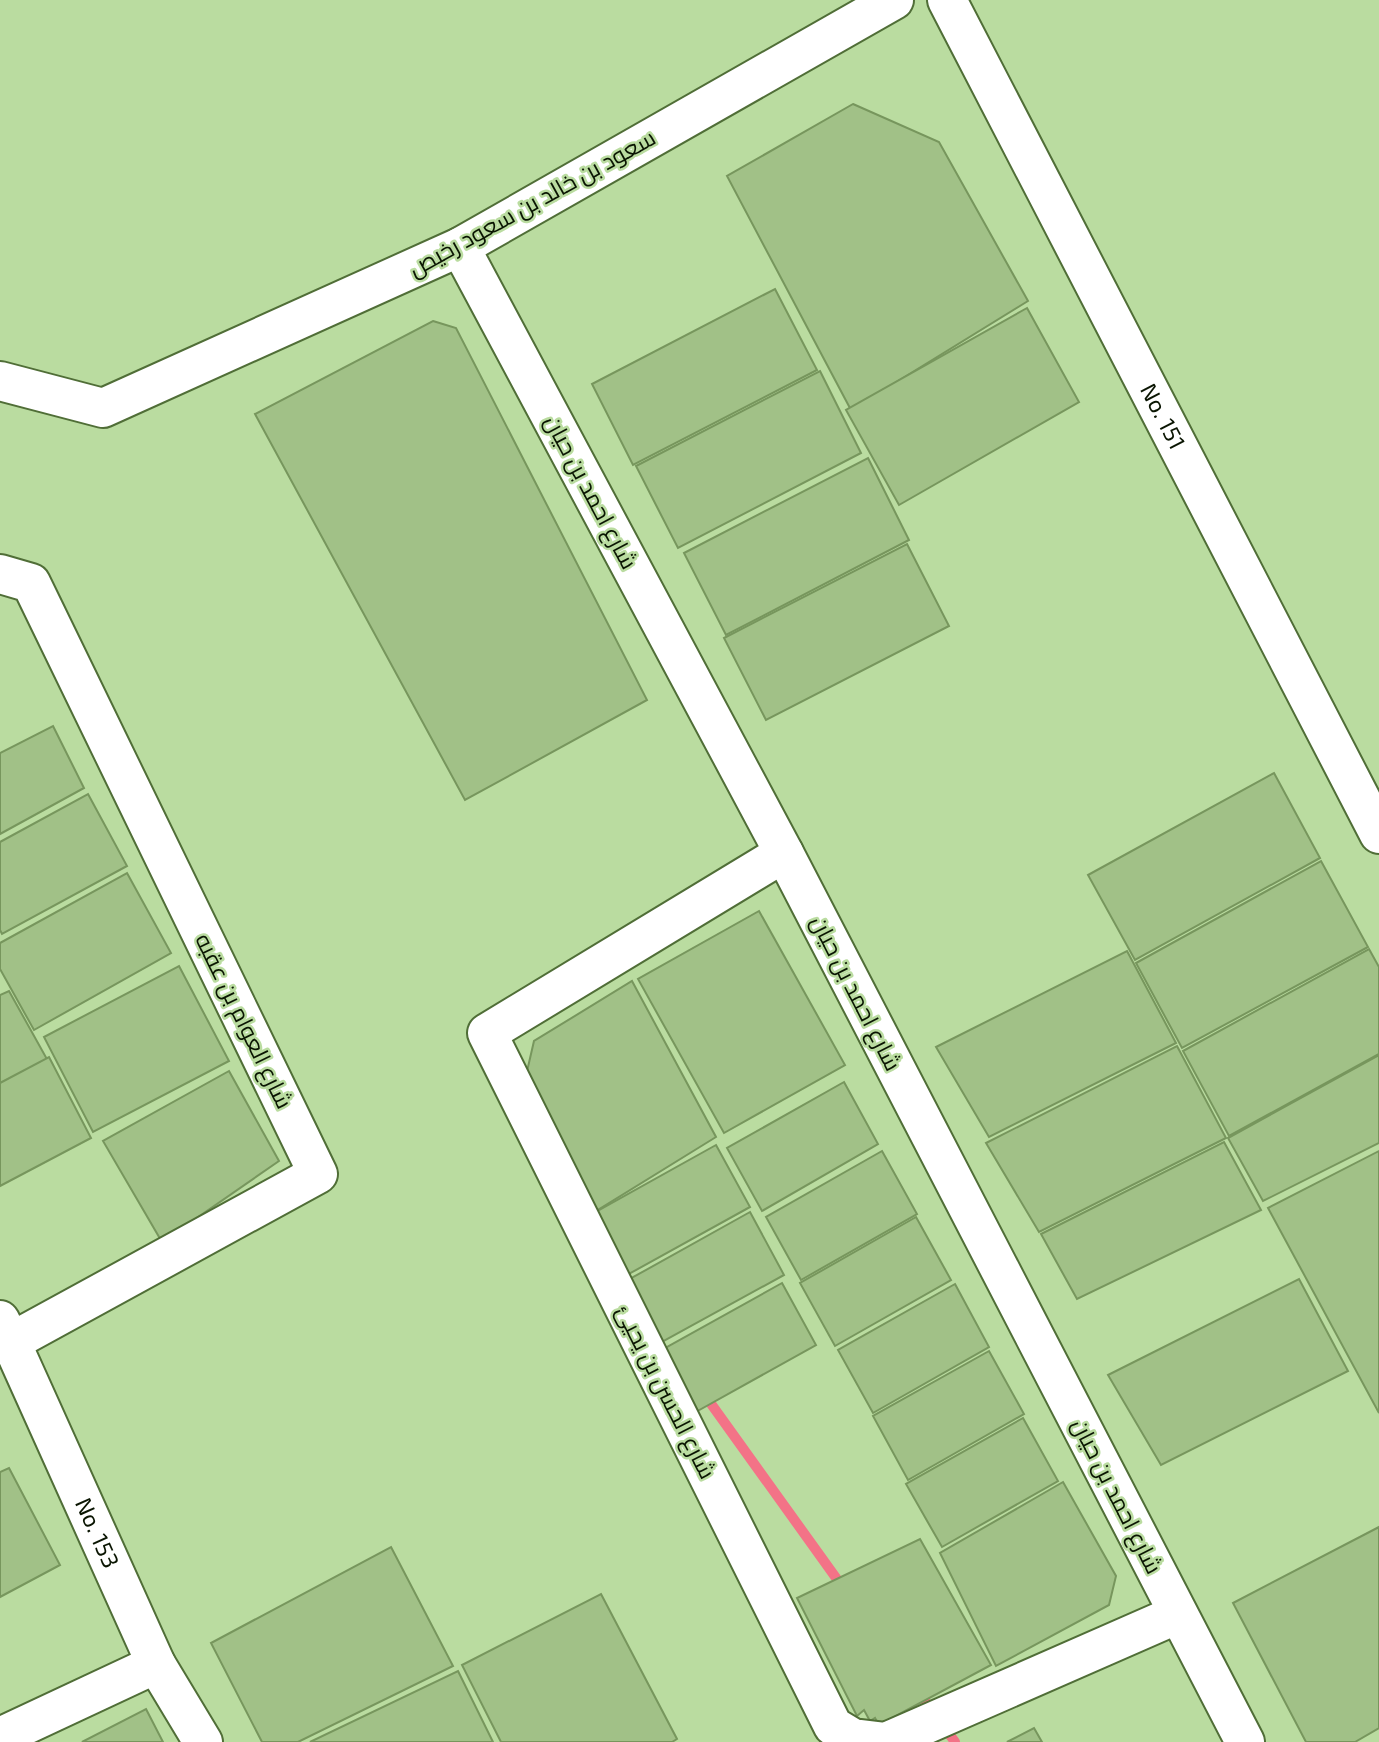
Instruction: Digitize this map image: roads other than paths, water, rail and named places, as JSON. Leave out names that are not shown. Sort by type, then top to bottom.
[{"type":"street","name":"سعود بن خالد بن سعود رخيص","points":[[0,381],[103,408],[460,247],[894,0]]},
{"type":"street","name":"No. 151","points":[[947,0],[1379,834]]},
{"type":"street","name":"شارع احمد بن حيان","points":[[460,247],[784,853],[1245,1742]]},
{"type":"street","name":"شارع العوام بن عقبه","points":[[0,573],[32,583],[318,1174],[6,1331]]},
{"type":"street","name":"شارع الحسن بن يحيئ","points":[[784,853],[487,1033],[833,1726],[853,1738],[886,1742],[1178,1614]]},
{"type":"street","name":"No. 153","points":[[6,1331],[156,1664],[203,1742]]},
{"type":"street","points":[[0,1737],[156,1664]]},
{"type":"waterway","points":[[704,1394],[844,1589]]},
{"type":"waterway","points":[[917,1690],[955,1742]]}]
